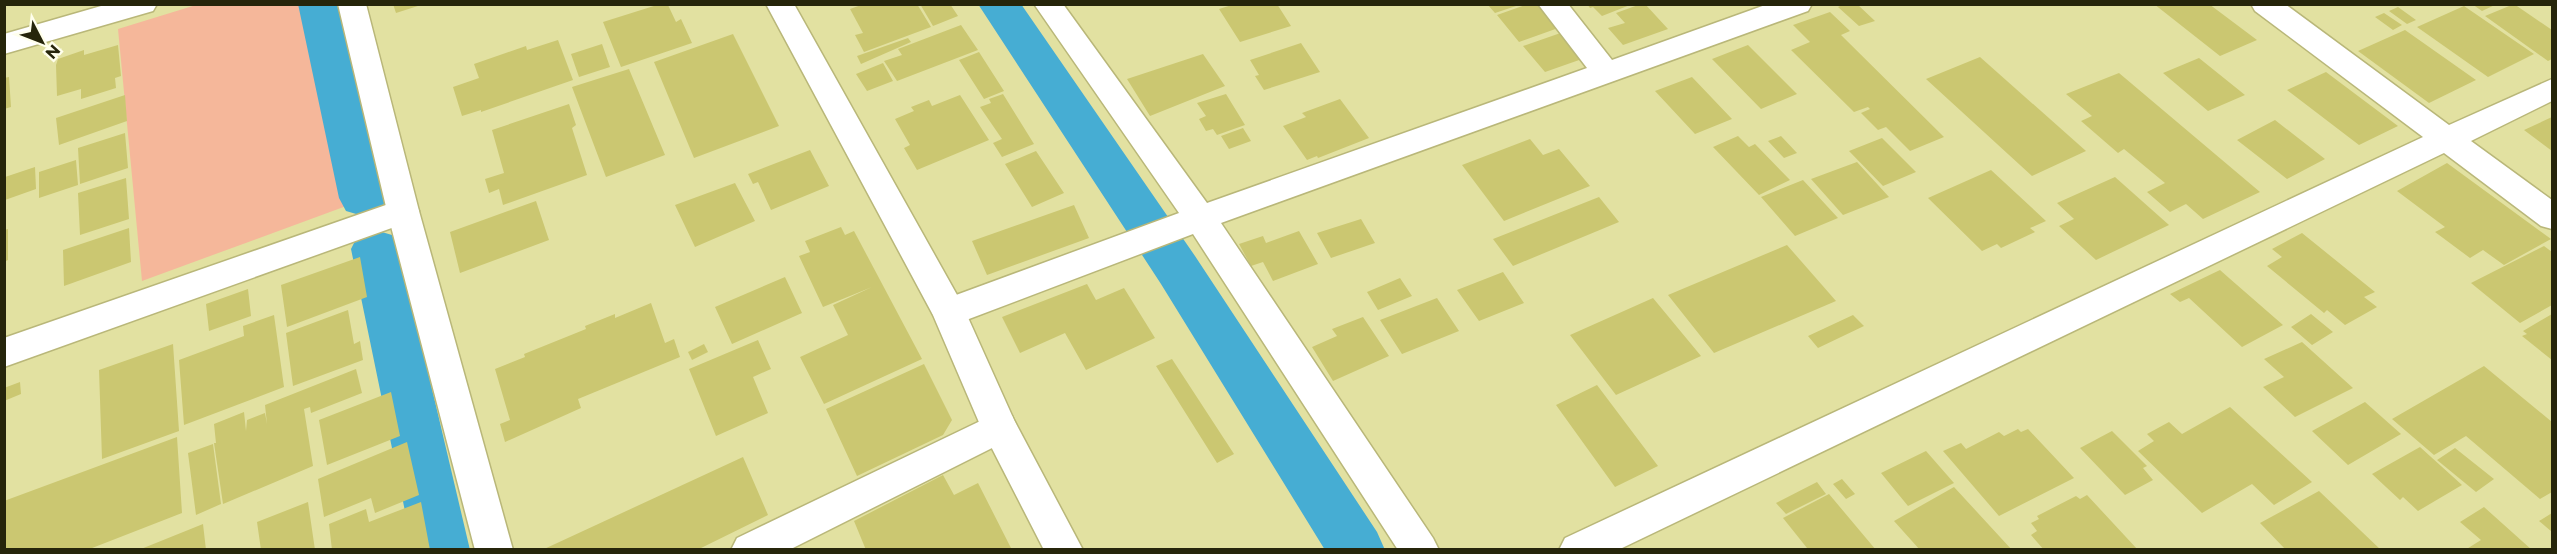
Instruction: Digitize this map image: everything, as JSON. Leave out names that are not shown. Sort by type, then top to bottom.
[{"type":"street","points":[[4,44],[143,4]]},
{"type":"street","points":[[352,4],[403,211],[494,549]]},
{"type":"street","points":[[780,4],[949,312],[999,427],[1064,549]]},
{"type":"street","points":[[1048,4],[1200,218],[1420,549]]},
{"type":"street","points":[[1552,4],[1607,74]]},
{"type":"street","points":[[949,312],[1200,218],[1798,4]]},
{"type":"street","points":[[2265,4],[2553,217]]},
{"type":"street","points":[[1578,549],[2553,89]]},
{"type":"street","points":[[4,352],[403,211]]},
{"type":"street","points":[[750,549],[999,427]]},
{"type":"shaded area","points":[[196,5],[310,5],[349,205],[142,281],[118,29]]},
{"type":"building","points":[[393,4],[421,4],[421,5],[396,13]]},
{"type":"building","points":[[864,4],[917,4],[931,27],[864,52],[855,35],[863,33],[850,9]]},
{"type":"building","points":[[920,4],[950,4],[958,16],[933,26]]},
{"type":"building","points":[[1235,4],[1277,4],[1291,26],[1240,42],[1219,9]]},
{"type":"building","points":[[1487,4],[1519,4],[1519,5],[1495,13]]},
{"type":"building","points":[[1528,4],[1541,4],[1561,27],[1519,42],[1497,15]]},
{"type":"building","points":[[1587,4],[1630,4],[1630,5],[1602,16]]},
{"type":"building","points":[[1645,4],[1668,29],[1623,45],[1608,28],[1625,23],[1616,13]]},
{"type":"building","points":[[1844,4],[1857,4],[1875,21],[1859,26],[1838,7]]},
{"type":"building","points":[[2154,4],[2209,4],[2257,40],[2220,56]]},
{"type":"building","points":[[2472,4],[2497,4],[2482,11]]},
{"type":"building","points":[[2514,4],[2552,30],[2552,59],[2548,61],[2485,16]]},
{"type":"building","points":[[657,5],[668,5],[676,22],[681,19],[692,43],[621,67],[603,22]]},
{"type":"building","points":[[2464,6],[2534,54],[2488,77],[2417,27]]},
{"type":"building","points":[[2398,7],[2416,20],[2407,24],[2389,11]]},
{"type":"building","points":[[1830,12],[1850,31],[1841,35],[1944,137],[1910,151],[1886,127],[1878,130],[1861,113],[1870,109],[1868,107],[1854,112],[1791,50],[1810,42],[1793,25]]},
{"type":"building","points":[[2384,13],[2402,25],[2393,30],[2375,17]]},
{"type":"building","points":[[961,25],[978,50],[897,81],[884,61],[902,55],[898,49]]},
{"type":"building","points":[[1572,29],[1582,59],[1545,72],[1523,46]]},
{"type":"building","points":[[2405,30],[2476,80],[2429,103],[2358,51]]},
{"type":"building","points":[[733,34],[779,126],[694,158],[654,62]]},
{"type":"building","points":[[908,38],[911,42],[861,64],[857,56]]},
{"type":"building","points":[[558,40],[573,80],[481,112],[481,110],[462,116],[453,87],[479,78],[474,64],[526,46],[527,50]]},
{"type":"building","points":[[1301,43],[1320,72],[1264,90],[1255,76],[1259,75],[1250,60]]},
{"type":"building","points":[[602,44],[610,67],[579,77],[571,54]]},
{"type":"building","points":[[118,45],[121,76],[115,78],[116,88],[81,99],[81,89],[57,96],[56,65],[58,59],[84,50],[84,55]]},
{"type":"building","points":[[1748,45],[1797,94],[1761,109],[1712,59]]},
{"type":"building","points":[[979,52],[1004,91],[984,99],[959,60]]},
{"type":"building","points":[[1203,54],[1225,86],[1150,116],[1127,79]]},
{"type":"building","points":[[1980,57],[2086,151],[2032,176],[1926,79]]},
{"type":"building","points":[[2199,58],[2245,95],[2208,111],[2163,73]]},
{"type":"building","points":[[883,63],[893,81],[867,91],[856,74]]},
{"type":"building","points":[[629,69],[665,155],[606,177],[572,87]]},
{"type":"building","points":[[2326,72],[2398,126],[2359,145],[2287,90]]},
{"type":"building","points":[[2119,73],[2260,192],[2203,219],[2186,204],[2170,212],[2147,192],[2165,183],[2124,149],[2118,153],[2081,121],[2092,116],[2066,94]]},
{"type":"building","points":[[9,77],[11,107],[4,109],[4,78]]},
{"type":"building","points":[[1692,77],[1732,119],[1695,134],[1655,91]]},
{"type":"building","points":[[1003,94],[1034,144],[1002,157],[993,143],[1002,139],[980,107],[991,103],[989,99]]},
{"type":"building","points":[[1226,94],[1245,125],[1217,135],[1213,129],[1206,131],[1199,119],[1206,116],[1197,103]]},
{"type":"building","points":[[125,95],[127,121],[59,145],[56,118]]},
{"type":"building","points":[[960,95],[989,140],[917,170],[904,148],[910,145],[895,119],[914,111],[911,107],[929,100],[932,106]]},
{"type":"building","points":[[1340,99],[1369,138],[1307,160],[1283,126],[1306,117],[1302,113]]},
{"type":"building","points":[[569,104],[576,125],[572,128],[587,175],[503,205],[499,189],[489,193],[485,179],[504,173],[492,130]]},
{"type":"building","points":[[2552,117],[2552,151],[2524,130]]},
{"type":"building","points":[[2275,120],[2325,159],[2287,179],[2237,140]]},
{"type":"building","points":[[1243,128],[1251,141],[1229,149],[1221,136]]},
{"type":"building","points":[[125,133],[128,168],[80,184],[78,148]]},
{"type":"building","points":[[1738,136],[1749,147],[1755,144],[1790,180],[1759,195],[1713,147]]},
{"type":"building","points":[[1781,136],[1797,153],[1784,158],[1768,141]]},
{"type":"building","points":[[1882,138],[1916,172],[1883,186],[1849,151]]},
{"type":"building","points":[[1530,139],[1543,155],[1559,149],[1590,186],[1504,221],[1462,165]]},
{"type":"building","points":[[810,150],[829,186],[771,210],[758,182],[753,184],[748,174]]},
{"type":"building","points":[[1036,151],[1064,193],[1032,207],[1005,164]]},
{"type":"building","points":[[76,160],[78,185],[39,198],[39,172]]},
{"type":"building","points":[[1857,162],[1889,197],[1843,215],[1811,179]]},
{"type":"building","points":[[2447,163],[2551,239],[2504,265],[2483,250],[2470,258],[2435,232],[2445,227],[2397,191]]},
{"type":"building","points":[[35,167],[36,189],[5,200],[5,177]]},
{"type":"building","points":[[1991,170],[2046,221],[2030,228],[2035,232],[2001,248],[1997,244],[1982,251],[1928,198]]},
{"type":"building","points":[[2115,177],[2169,225],[2096,260],[2059,226],[2074,219],[2057,203]]},
{"type":"building","points":[[126,178],[129,219],[80,235],[78,193]]},
{"type":"building","points":[[1803,180],[1838,218],[1795,236],[1761,197]]},
{"type":"building","points":[[735,183],[755,221],[695,247],[675,205]]},
{"type":"building","points":[[1599,197],[1619,222],[1513,266],[1493,239]]},
{"type":"building","points":[[536,201],[549,240],[460,273],[450,232]]},
{"type":"building","points":[[1074,205],[1089,238],[987,275],[972,241]]},
{"type":"building","points":[[1361,219],[1375,243],[1331,258],[1317,233]]},
{"type":"building","points":[[841,227],[845,235],[854,231],[922,359],[824,404],[800,357],[848,335],[833,305],[872,287],[823,307],[799,256],[810,252],[805,241]]},
{"type":"building","points":[[129,228],[131,262],[64,286],[63,250]]},
{"type":"building","points":[[8,229],[8,260],[4,262],[4,230]]},
{"type":"building","points":[[1299,231],[1318,264],[1273,281],[1263,262],[1251,266],[1239,244],[1263,236],[1266,243]]},
{"type":"building","points":[[2302,233],[2375,292],[2364,297],[2377,307],[2345,325],[2327,310],[2324,313],[2267,266],[2282,257],[2272,249]]},
{"type":"building","points":[[1787,245],[1836,301],[1714,353],[1668,295]]},
{"type":"building","points":[[2544,246],[2552,252],[2552,305],[2520,323],[2471,283]]},
{"type":"building","points":[[360,257],[367,297],[287,327],[281,285]]},
{"type":"building","points":[[2220,270],[2283,325],[2242,347],[2189,298],[2180,302],[2170,294]]},
{"type":"building","points":[[1503,272],[1524,303],[1479,321],[1457,290]]},
{"type":"building","points":[[785,277],[802,313],[732,344],[715,307]]},
{"type":"building","points":[[1400,278],[1412,296],[1378,310],[1367,292]]},
{"type":"building","points":[[1087,284],[1096,300],[1124,288],[1155,338],[1086,370],[1065,333],[1020,353],[1002,317]]},
{"type":"building","points":[[248,289],[251,316],[209,331],[206,304]]},
{"type":"building","points":[[1437,298],[1459,331],[1402,354],[1380,320]]},
{"type":"building","points":[[1653,298],[1701,356],[1616,395],[1570,335]]},
{"type":"building","points":[[651,303],[665,343],[674,339],[680,357],[578,399],[581,408],[505,442],[500,424],[510,420],[495,369],[525,357],[524,354],[586,329],[585,326],[615,314],[615,318]]},
{"type":"building","points":[[348,310],[354,344],[360,341],[363,360],[293,386],[286,333]]},
{"type":"building","points":[[2311,314],[2333,332],[2312,345],[2291,327]]},
{"type":"building","points":[[2552,314],[2552,360],[2522,336],[2527,334],[2523,331]]},
{"type":"building","points":[[274,315],[284,387],[184,425],[179,360],[244,336],[243,326]]},
{"type":"building","points":[[1853,315],[1864,326],[1818,348],[1808,336]]},
{"type":"building","points":[[1363,317],[1389,356],[1333,381],[1312,347],[1337,336],[1332,329]]},
{"type":"building","points":[[758,340],[771,369],[753,377],[768,413],[716,436],[689,369]]},
{"type":"building","points":[[2302,342],[2353,388],[2295,417],[2263,387],[2284,377],[2264,359]]},
{"type":"building","points":[[173,344],[179,431],[102,459],[99,370]]},
{"type":"building","points":[[704,344],[708,352],[692,360],[688,352]]},
{"type":"building","points":[[1172,359],[1234,454],[1217,463],[1156,366]]},
{"type":"building","points":[[924,364],[952,420],[943,435],[857,476],[826,409]]},
{"type":"building","points":[[2484,366],[2552,422],[2552,492],[2540,499],[2466,436],[2434,455],[2392,419]]},
{"type":"building","points":[[356,369],[362,393],[311,413],[310,407],[304,409],[313,466],[223,504],[214,443],[216,443],[214,424],[244,412],[246,431],[247,420],[265,413],[267,424],[265,405]]},
{"type":"building","points":[[20,382],[21,394],[4,401],[4,388]]},
{"type":"building","points":[[1597,385],[1658,466],[1615,487],[1556,405]]},
{"type":"building","points":[[391,392],[400,436],[327,465],[319,420]]},
{"type":"building","points":[[2365,402],[2401,434],[2348,465],[2312,431]]},
{"type":"building","points":[[2230,407],[2312,482],[2274,505],[2252,484],[2202,513],[2138,451],[2154,441],[2147,434],[2169,422],[2182,434]]},
{"type":"building","points":[[2018,429],[2021,432],[2028,429],[2074,478],[1999,516],[1943,451],[1961,443],[1966,449],[1999,432],[2004,436]]},
{"type":"building","points":[[2112,431],[2147,466],[2143,468],[2153,480],[2125,495],[2080,448]]},
{"type":"building","points":[[177,437],[182,513],[87,550],[4,550],[4,501]]},
{"type":"building","points":[[407,442],[419,495],[375,513],[371,498],[324,517],[318,479]]},
{"type":"building","points":[[213,444],[221,504],[196,515],[188,453]]},
{"type":"building","points":[[2420,447],[2462,485],[2418,511],[2403,497],[2400,500],[2372,474]]},
{"type":"building","points":[[2455,448],[2494,479],[2476,492],[2437,460]]},
{"type":"building","points":[[1926,451],[1954,483],[1908,506],[1881,473]]},
{"type":"building","points":[[743,457],[768,515],[697,550],[542,550]]},
{"type":"building","points":[[943,475],[954,495],[978,483],[1012,550],[866,550],[854,521]]},
{"type":"building","points":[[1842,479],[1855,494],[1846,499],[1833,484]]},
{"type":"building","points":[[1817,482],[1826,494],[1786,514],[1776,503]]},
{"type":"building","points":[[1954,487],[2012,550],[1920,550],[1894,521]]},
{"type":"building","points":[[2319,491],[2381,550],[2286,550],[2260,523]]},
{"type":"building","points":[[1829,494],[1876,550],[1804,550],[1807,548],[1783,518]]},
{"type":"building","points":[[2087,495],[2138,550],[2044,550],[2031,535],[2037,531],[2031,523],[2039,519],[2037,516],[2076,496],[2080,499]]},
{"type":"building","points":[[308,502],[315,550],[261,550],[257,522]]},
{"type":"building","points":[[421,502],[430,550],[332,550],[329,524],[366,509],[369,522]]},
{"type":"building","points":[[2484,507],[2532,550],[2465,550],[2481,540],[2460,522]]},
{"type":"building","points":[[2552,513],[2552,532],[2539,521]]},
{"type":"building","points":[[203,524],[206,550],[141,550],[141,549]]},
{"type":"waterway","points":[[319,4],[363,198]]},
{"type":"waterway","points":[[999,4],[1178,270],[1357,550]]},
{"type":"waterway","points":[[375,249],[442,550]]}]
